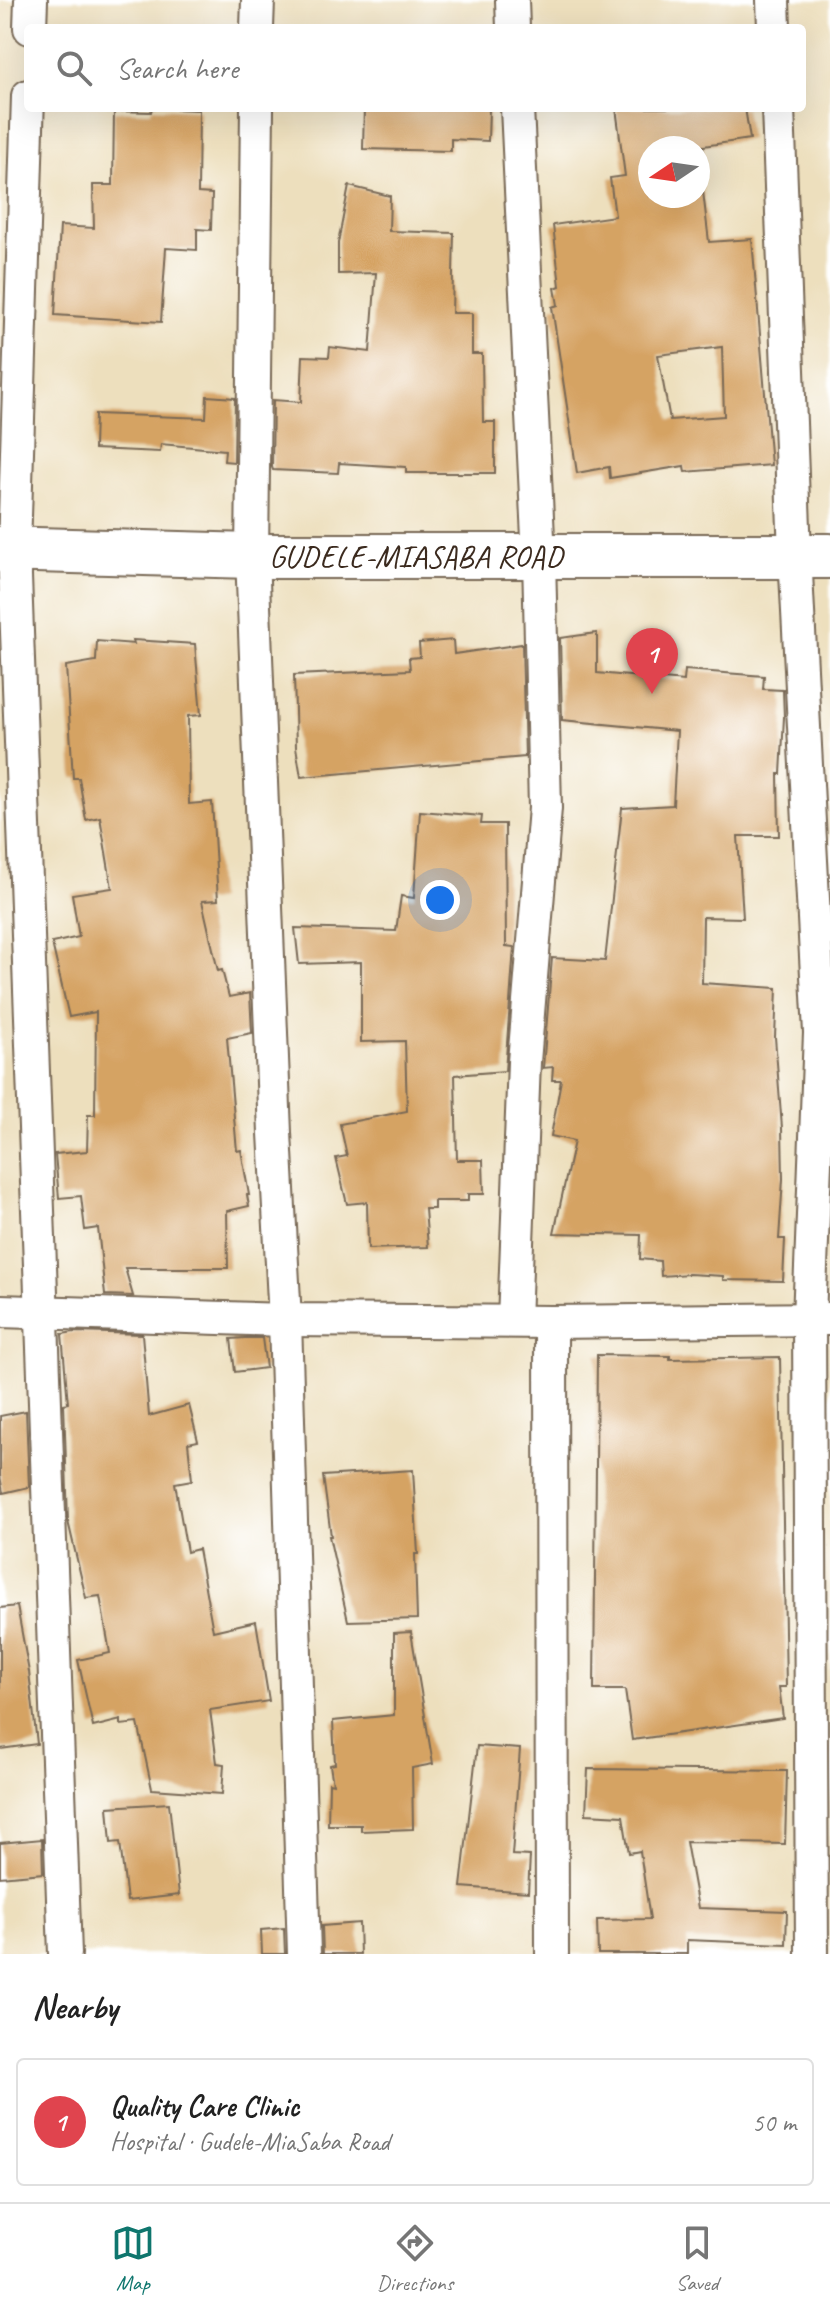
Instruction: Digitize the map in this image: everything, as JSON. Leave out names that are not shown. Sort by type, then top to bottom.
[{"type":"main road","name":"GUDELE-MIASABA ROAD","points":[[7,549],[252,556],[539,558],[813,555]]},
{"type":"street","points":[[30,24],[31,0]]},
{"type":"street","points":[[257,24],[258,0]]},
{"type":"street","points":[[512,0],[513,24]]},
{"type":"street","points":[[773,0],[774,24]]},
{"type":"street","points":[[27,112],[7,549],[44,1311],[65,1954]]},
{"type":"street","points":[[257,112],[252,556],[285,1320],[304,1954]]},
{"type":"street","points":[[514,1321],[524,1062],[545,808],[539,558],[517,112]]},
{"type":"street","points":[[778,112],[813,555],[820,1033],[812,1954]]},
{"type":"street","points":[[0,1311],[285,1320],[551,1322],[819,1319]]},
{"type":"street","points":[[551,1322],[552,1954]]},
{"type":"building","points":[[114,112],[199,112],[198,193],[212,194],[211,230],[197,229],[197,250],[166,248],[161,322],[55,315],[60,226],[94,228],[93,185],[113,185]]},
{"type":"building","points":[[364,112],[489,112],[488,141],[451,139],[451,151],[363,149]]},
{"type":"building","points":[[617,112],[746,112],[750,139],[710,145],[710,136],[638,136],[638,208],[705,208],[709,242],[752,239],[771,465],[685,472],[684,466],[610,478],[609,467],[577,473],[552,307],[558,305],[555,288],[560,286],[553,225],[615,216],[610,178],[625,176]],"holes":[[[722,347],[724,416],[670,420],[658,355]]]},
{"type":"building","points":[[349,186],[390,196],[389,231],[454,233],[452,313],[472,313],[472,354],[482,354],[483,422],[495,422],[495,473],[406,473],[406,467],[339,463],[338,473],[273,470],[273,400],[301,402],[303,356],[329,357],[330,347],[370,352],[376,273],[338,274],[338,243]]},
{"type":"building","points":[[207,396],[235,398],[234,462],[224,461],[225,450],[161,444],[160,452],[94,449],[95,414],[206,418]]},
{"type":"building","points":[[597,633],[597,673],[684,681],[685,670],[764,676],[763,689],[783,690],[781,774],[778,774],[779,836],[738,836],[743,918],[703,917],[702,983],[777,988],[775,1037],[783,1179],[779,1239],[785,1239],[783,1281],[723,1280],[723,1276],[689,1274],[661,1276],[660,1261],[640,1259],[641,1235],[554,1233],[574,1141],[551,1136],[561,1080],[552,1080],[553,1067],[543,1068],[552,958],[605,961],[622,808],[673,805],[677,731],[562,720],[560,638]]},
{"type":"building","points":[[133,640],[195,644],[201,715],[188,716],[189,804],[212,802],[218,900],[202,901],[218,971],[222,970],[229,997],[250,993],[252,1033],[227,1038],[237,1151],[241,1150],[249,1195],[249,1206],[227,1211],[228,1268],[125,1268],[133,1296],[105,1295],[98,1228],[85,1230],[81,1196],[59,1198],[55,1154],[87,1151],[88,1115],[95,1115],[96,1012],[69,1017],[52,943],[79,937],[72,894],[112,888],[100,817],[86,820],[79,778],[73,778],[66,666],[96,661],[97,641],[134,644]]},
{"type":"building","points":[[453,640],[454,654],[522,644],[525,757],[301,777],[296,747],[294,675],[410,670],[409,658],[420,657],[419,643]]},
{"type":"building","points":[[420,811],[482,816],[481,824],[505,824],[506,946],[514,947],[505,1071],[455,1075],[457,1160],[483,1160],[484,1194],[468,1194],[468,1201],[434,1201],[434,1209],[425,1209],[428,1247],[368,1249],[367,1202],[347,1204],[336,1158],[347,1156],[340,1124],[407,1111],[405,1041],[361,1042],[361,962],[299,964],[295,928],[396,931],[401,896],[414,898]]},
{"type":"building","points":[[62,1334],[142,1334],[149,1416],[189,1405],[198,1441],[188,1443],[192,1480],[175,1483],[187,1552],[198,1549],[213,1631],[256,1621],[269,1701],[210,1710],[217,1763],[224,1764],[222,1794],[152,1789],[138,1723],[121,1725],[121,1720],[93,1727],[78,1660],[110,1653],[100,1596],[86,1598],[68,1521],[64,1404],[68,1403]]},
{"type":"building","points":[[262,1338],[266,1368],[235,1372],[231,1339]]},
{"type":"building","points":[[597,1355],[670,1356],[670,1359],[780,1357],[786,1687],[779,1687],[783,1718],[632,1740],[625,1690],[594,1690]]},
{"type":"building","points":[[26,1411],[29,1487],[3,1493],[0,1416]]},
{"type":"building","points":[[413,1470],[418,1554],[415,1554],[417,1619],[348,1621],[329,1536],[323,1476]]},
{"type":"building","points":[[17,1606],[29,1672],[37,1744],[0,1749],[0,1608]]},
{"type":"building","points":[[411,1632],[433,1764],[412,1768],[413,1829],[361,1831],[361,1825],[328,1825],[329,1783],[333,1784],[330,1765],[335,1764],[333,1721],[394,1715],[394,1633]]},
{"type":"building","points":[[477,1746],[520,1749],[512,1855],[530,1856],[528,1892],[461,1887]]},
{"type":"building","points":[[588,1769],[787,1771],[785,1844],[686,1842],[698,1908],[787,1911],[786,1944],[687,1940],[687,1954],[598,1954],[597,1920],[650,1919],[640,1851],[629,1853],[623,1816],[586,1814]]},
{"type":"building","points":[[169,1803],[179,1895],[127,1901],[120,1842],[111,1843],[108,1807]]},
{"type":"building","points":[[42,1839],[43,1873],[0,1877],[0,1843]]},
{"type":"building","points":[[359,1923],[360,1954],[323,1954],[322,1926]]},
{"type":"building","points":[[284,1928],[285,1954],[262,1954],[261,1930]]},
{"type":"place","name":"Quality Care Clinic","points":[[652,694]]}]
